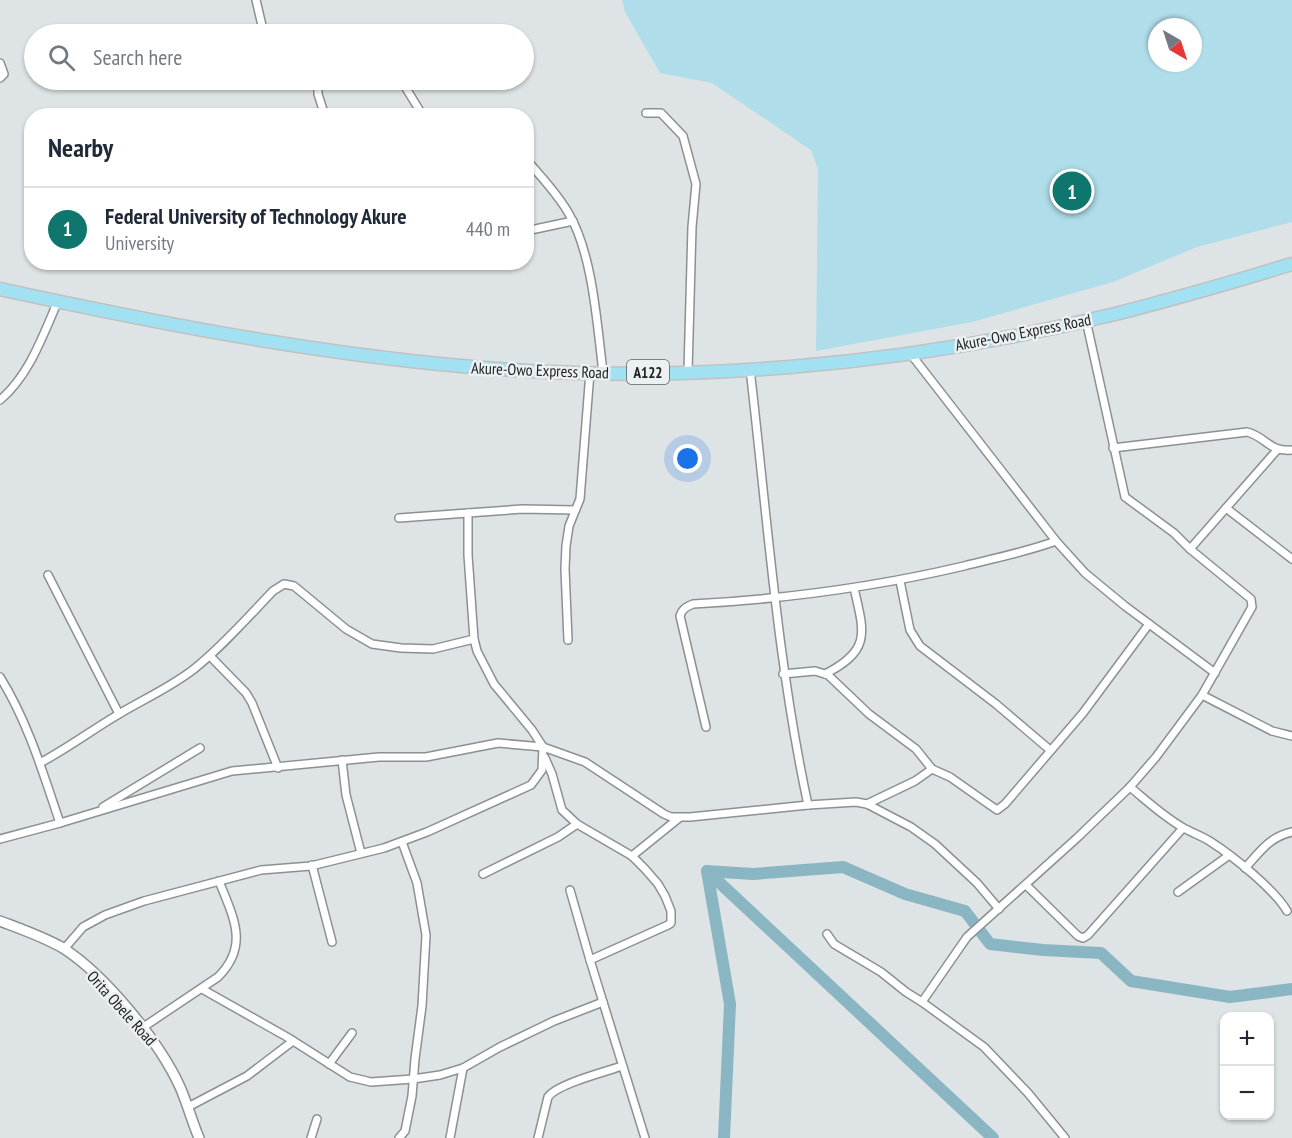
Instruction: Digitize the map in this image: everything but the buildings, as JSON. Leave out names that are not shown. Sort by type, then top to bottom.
[{"type":"highway","name":"Akure-Owo Express Road","points":[[0,289],[277,344],[463,366],[597,372],[688,371],[750,369],[856,360],[1012,336],[1202,291],[1292,264]]},
{"type":"main road","name":"Orita Obele Road","points":[[0,921],[64,949],[95,976],[142,1028],[165,1059],[188,1107],[199,1138]]},
{"type":"street","points":[[256,0],[262,24]]},
{"type":"street","points":[[0,63],[4,71],[0,78]]},
{"type":"street","points":[[318,90],[322,108]]},
{"type":"street","points":[[407,90],[418,108]]},
{"type":"street","points":[[646,113],[662,113],[677,128],[686,143],[696,184],[692,227],[688,371]]},
{"type":"street","points":[[534,169],[573,221],[583,247],[597,372],[580,499],[569,526],[566,558],[568,640]]},
{"type":"street","points":[[534,229],[573,221]]},
{"type":"street","points":[[0,400],[19,380],[58,302]]},
{"type":"street","points":[[922,1002],[968,937],[1130,787],[1176,732],[1215,673],[1239,632],[1252,603],[1251,599],[1174,533],[1125,497],[1086,320]]},
{"type":"street","points":[[910,352],[1056,541],[1085,573],[1215,673]]},
{"type":"street","points":[[750,369],[783,674],[807,805]]},
{"type":"street","points":[[1113,448],[1247,432],[1254,434],[1277,450],[1292,450]]},
{"type":"street","points":[[1190,549],[1277,450]]},
{"type":"street","points":[[1226,508],[1292,559]]},
{"type":"street","points":[[399,518],[522,509],[574,510]]},
{"type":"street","points":[[468,513],[468,555],[474,639],[485,669],[494,684],[532,730],[552,774],[562,810],[577,824],[632,856],[658,884],[671,911],[671,923],[590,960]]},
{"type":"street","points":[[706,727],[680,616],[681,611],[693,604],[775,598],[900,581],[1031,550],[1056,541]]},
{"type":"street","points":[[48,575],[119,714]]},
{"type":"street","points":[[900,581],[910,630],[920,646],[996,704],[1050,750]]},
{"type":"street","points":[[40,763],[73,745],[119,714],[168,687],[210,656],[273,591],[284,584],[294,586],[346,629],[372,644],[401,648],[433,648],[474,639]]},
{"type":"street","points":[[825,674],[852,658],[862,636],[863,626],[854,588]]},
{"type":"street","points":[[783,674],[815,671],[825,674],[869,714],[916,749],[932,769],[950,777],[997,810],[1005,804],[1083,713],[1149,624]]},
{"type":"street","points":[[210,656],[246,693],[278,768]]},
{"type":"street","points":[[0,677],[18,709],[40,763],[60,823]]},
{"type":"street","points":[[1202,695],[1272,731],[1292,736]]},
{"type":"street","points":[[0,839],[232,771],[378,757],[426,757],[498,743],[516,743],[585,762],[653,808],[671,817],[807,805],[856,802],[867,804],[911,827],[935,844],[977,883],[999,909]]},
{"type":"street","points":[[94,813],[201,748]]},
{"type":"street","points":[[64,949],[83,927],[105,915],[144,901],[277,867],[312,865],[402,842],[531,785],[542,770],[543,751]]},
{"type":"street","points":[[342,760],[346,795],[361,853]]},
{"type":"street","points":[[867,804],[915,782],[932,769]]},
{"type":"street","points":[[1130,787],[1184,828],[1214,844],[1245,868],[1280,900],[1287,911]]},
{"type":"street","points":[[632,856],[679,818]]},
{"type":"street","points":[[483,874],[558,837],[577,824]]},
{"type":"street","points":[[1026,885],[1078,936],[1083,938],[1184,828]]},
{"type":"street","points":[[1245,868],[1268,842],[1282,834],[1292,832]]},
{"type":"street","points":[[402,842],[417,883],[426,935],[419,1033],[410,1111],[402,1137]]},
{"type":"street","points":[[1178,892],[1228,856]]},
{"type":"street","points":[[312,865],[332,942]]},
{"type":"street","points":[[142,1028],[183,999],[202,989],[229,966],[235,956],[236,930],[219,881]]},
{"type":"street","points":[[570,890],[645,1138]]},
{"type":"street","points":[[827,934],[834,944],[860,958],[984,1047],[1028,1093],[1065,1138]]},
{"type":"street","points":[[202,989],[293,1041],[350,1077],[371,1082],[440,1075],[463,1068],[500,1047],[603,1002]]},
{"type":"street","points":[[329,1064],[352,1033]]},
{"type":"street","points":[[188,1107],[247,1076],[293,1041]]},
{"type":"street","points":[[538,1138],[551,1092],[562,1086],[622,1066]]},
{"type":"street","points":[[450,1138],[463,1068]]},
{"type":"street","points":[[311,1138],[317,1119]]},
{"type":"shaded area","points":[[622,0],[1292,0],[1292,222],[1197,247],[1113,282],[972,322],[816,351],[818,169],[811,150],[712,83],[660,73],[625,12]]},
{"type":"waterway","points":[[724,1138],[730,1004],[707,871],[753,874],[843,867],[905,894],[965,911],[990,944],[1101,953],[1131,981],[1230,997],[1292,989]]},
{"type":"waterway","points":[[707,871],[993,1138]]},
{"type":"place","name":"Federal University of Technology Akure","points":[[1072,191]]}]
